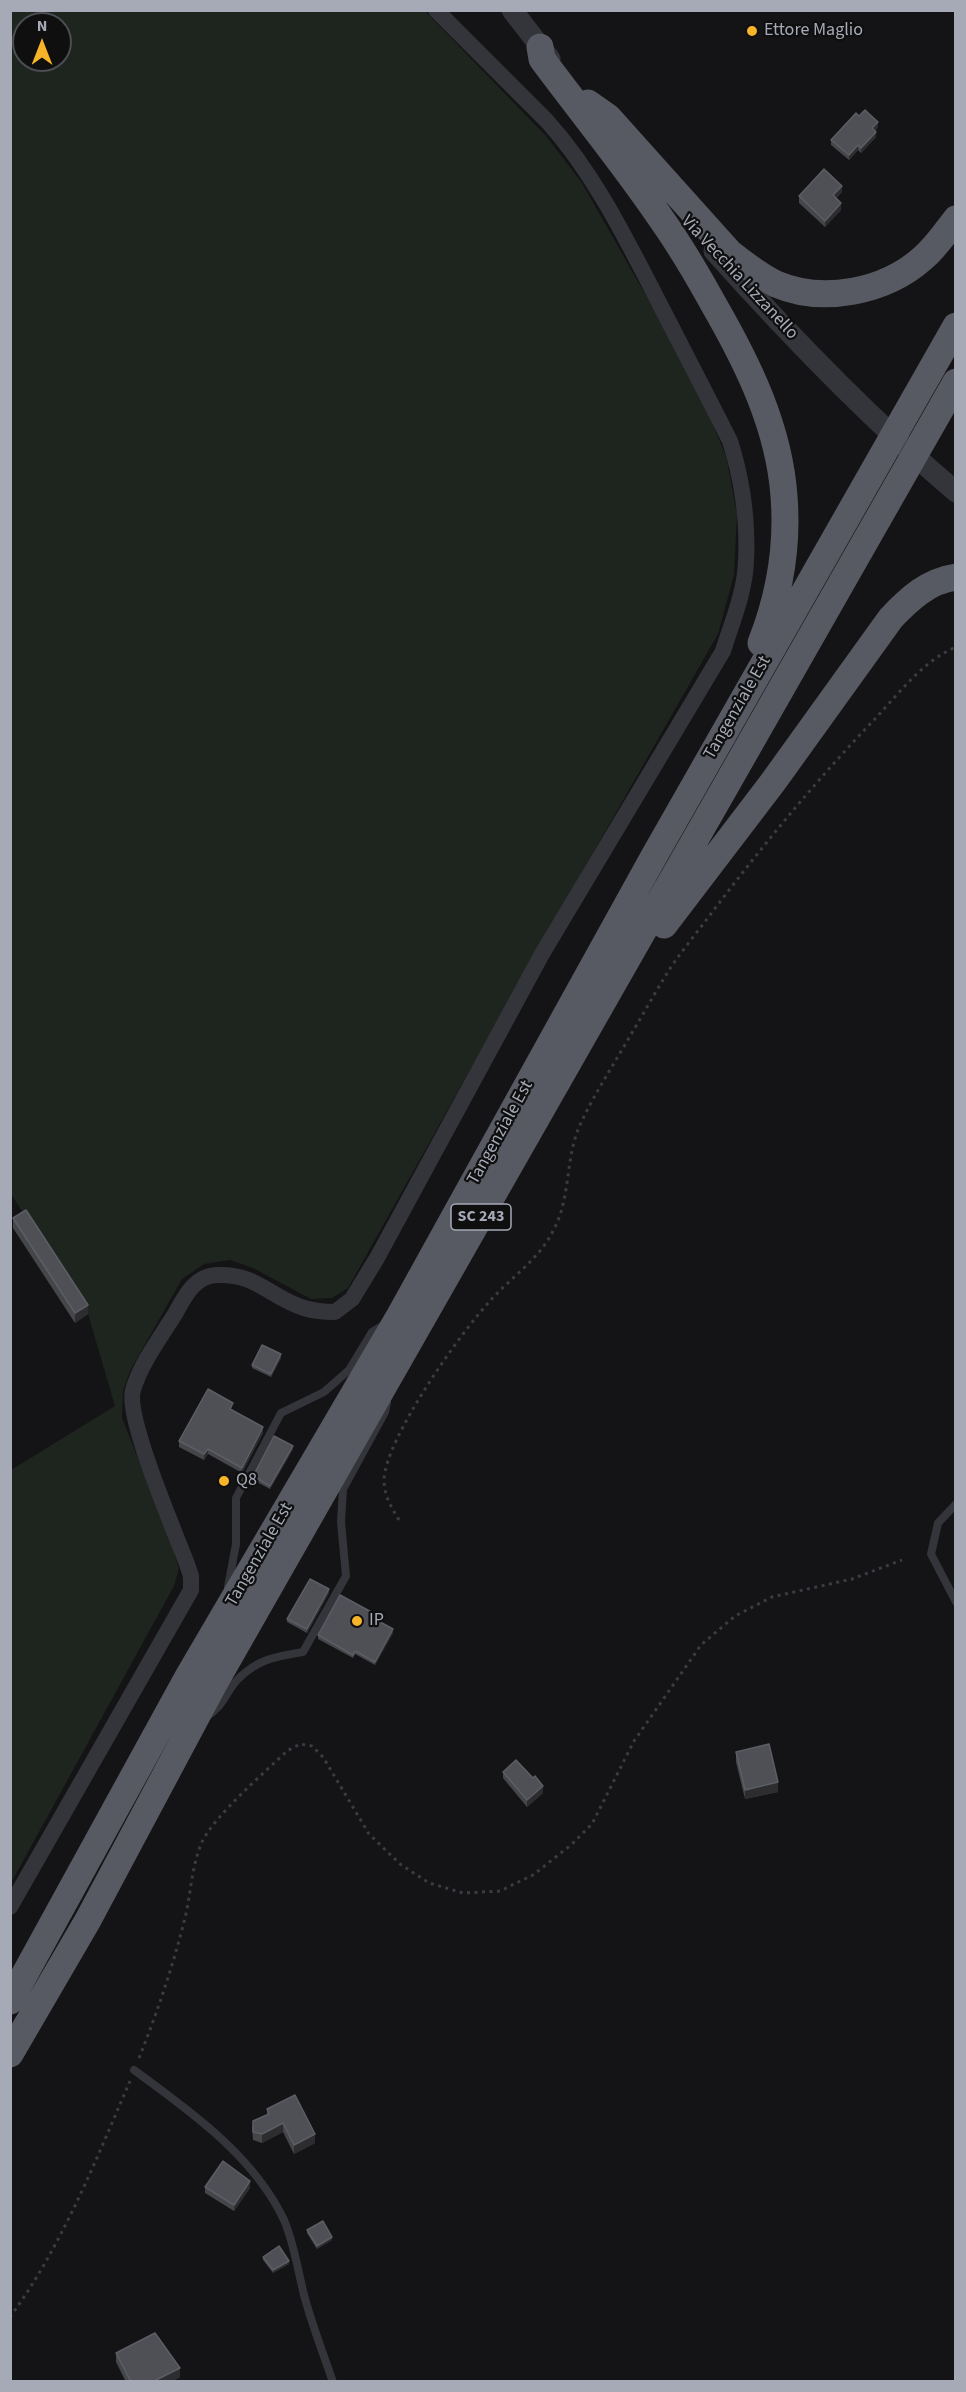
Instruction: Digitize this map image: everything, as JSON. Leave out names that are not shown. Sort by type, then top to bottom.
[{"type":"highway","points":[[540,47],[542,59],[662,219],[742,355],[766,413],[780,467],[784,495],[781,574],[768,627],[759,648],[666,813],[653,858]]},
{"type":"highway","points":[[585,100],[608,117],[730,252],[777,284],[806,292],[837,293],[881,284],[908,270],[924,258],[956,219]]},
{"type":"highway","name":"Tangenziale Est","points":[[10,2001],[189,1676],[400,1315],[653,858],[956,326]]},
{"type":"highway","name":"Tangenziale Est","points":[[10,2054],[88,1920],[191,1727],[956,382]]},
{"type":"highway","points":[[521,1148],[544,1122],[665,924],[773,782],[886,624],[907,601],[926,587],[956,577]]},
{"type":"street","points":[[10,1907],[191,1590],[191,1576],[187,1564],[138,1434],[132,1393],[140,1371],[189,1290],[200,1279],[213,1275],[249,1278],[302,1308],[322,1312],[335,1312],[352,1299],[377,1258],[542,954],[723,651],[740,601],[746,562],[745,512],[737,462],[730,441],[625,237],[593,182],[563,139],[547,121],[436,10]]},
{"type":"street","name":"Via Vecchia Lizzanello","points":[[512,10],[648,178],[741,282],[885,430],[956,492]]},
{"type":"lane","points":[[224,1594],[230,1585],[236,1544],[236,1498],[281,1413],[324,1392],[349,1370],[372,1332],[400,1315]]},
{"type":"lane","points":[[191,1727],[220,1708],[238,1679],[266,1659],[303,1652],[346,1576],[341,1522],[343,1489],[384,1412],[395,1367]]},
{"type":"lane","points":[[956,1504],[938,1523],[931,1554],[956,1602]]},
{"type":"lane","points":[[189,1676],[198,1640]]},
{"type":"lane","points":[[134,2070],[188,2109],[261,2182],[284,2222],[310,2317],[333,2382]]},
{"type":"path","points":[[399,1520],[387,1500],[384,1479],[391,1453],[415,1406],[458,1341],[490,1300],[543,1248],[555,1228],[563,1202],[571,1150],[579,1127],[593,1099],[672,967],[756,853],[826,770],[910,682],[942,653],[956,647]]},
{"type":"path","points":[[10,2317],[24,2299],[63,2228],[134,2070],[160,2004],[185,1920],[195,1866],[203,1840],[219,1818],[287,1750],[300,1744],[312,1746],[323,1757],[369,1834],[400,1864],[429,1883],[463,1893],[500,1891],[533,1875],[571,1845],[592,1824],[634,1741],[701,1645],[735,1616],[772,1596],[852,1579],[902,1560]]},
{"type":"shaded area","points":[[11,11],[425,11],[547,137],[582,183],[694,380],[726,456],[737,514],[734,575],[718,634],[348,1288],[332,1298],[311,1299],[253,1268],[230,1260],[204,1264],[182,1279],[130,1371],[123,1391],[122,1418],[170,1539],[179,1568],[174,1586],[11,1883],[11,1470],[115,1406],[88,1314],[11,1194]]},
{"type":"building","points":[[865,110],[878,122],[872,128],[876,132],[861,148],[858,145],[849,155],[831,140],[856,113],[859,116]]},
{"type":"building","points":[[824,169],[842,186],[833,195],[841,203],[825,221],[799,196]]},
{"type":"building","points":[[26,1210],[88,1305],[75,1313],[13,1218]]},
{"type":"building","points":[[262,1345],[281,1354],[271,1374],[252,1365]]},
{"type":"building","points":[[208,1389],[233,1403],[230,1409],[263,1427],[242,1468],[208,1449],[204,1454],[179,1441]]},
{"type":"building","points":[[274,1436],[293,1446],[270,1486],[253,1476]]},
{"type":"building","points":[[310,1579],[329,1589],[307,1629],[287,1619]]},
{"type":"building","points":[[340,1595],[375,1614],[373,1618],[393,1629],[375,1662],[355,1651],[353,1655],[318,1635]]},
{"type":"building","points":[[769,1744],[778,1782],[745,1790],[736,1752]]},
{"type":"building","points":[[516,1760],[543,1786],[527,1800],[503,1772]]},
{"type":"building","points":[[295,2095],[315,2134],[294,2145],[283,2123],[262,2134],[253,2132],[253,2121],[269,2114],[267,2109]]},
{"type":"building","points":[[223,2161],[250,2181],[234,2205],[205,2187]]},
{"type":"building","points":[[323,2221],[332,2237],[317,2246],[307,2230]]},
{"type":"building","points":[[279,2246],[289,2261],[273,2270],[263,2257]]},
{"type":"building","points":[[155,2333],[180,2368],[152,2382],[131,2382],[116,2353]]},
{"type":"place","name":"Ettore Maglio","points":[[752,31]]},
{"type":"place","name":"Q8","points":[[224,1481]]},
{"type":"place","name":"IP","points":[[357,1621]]}]
